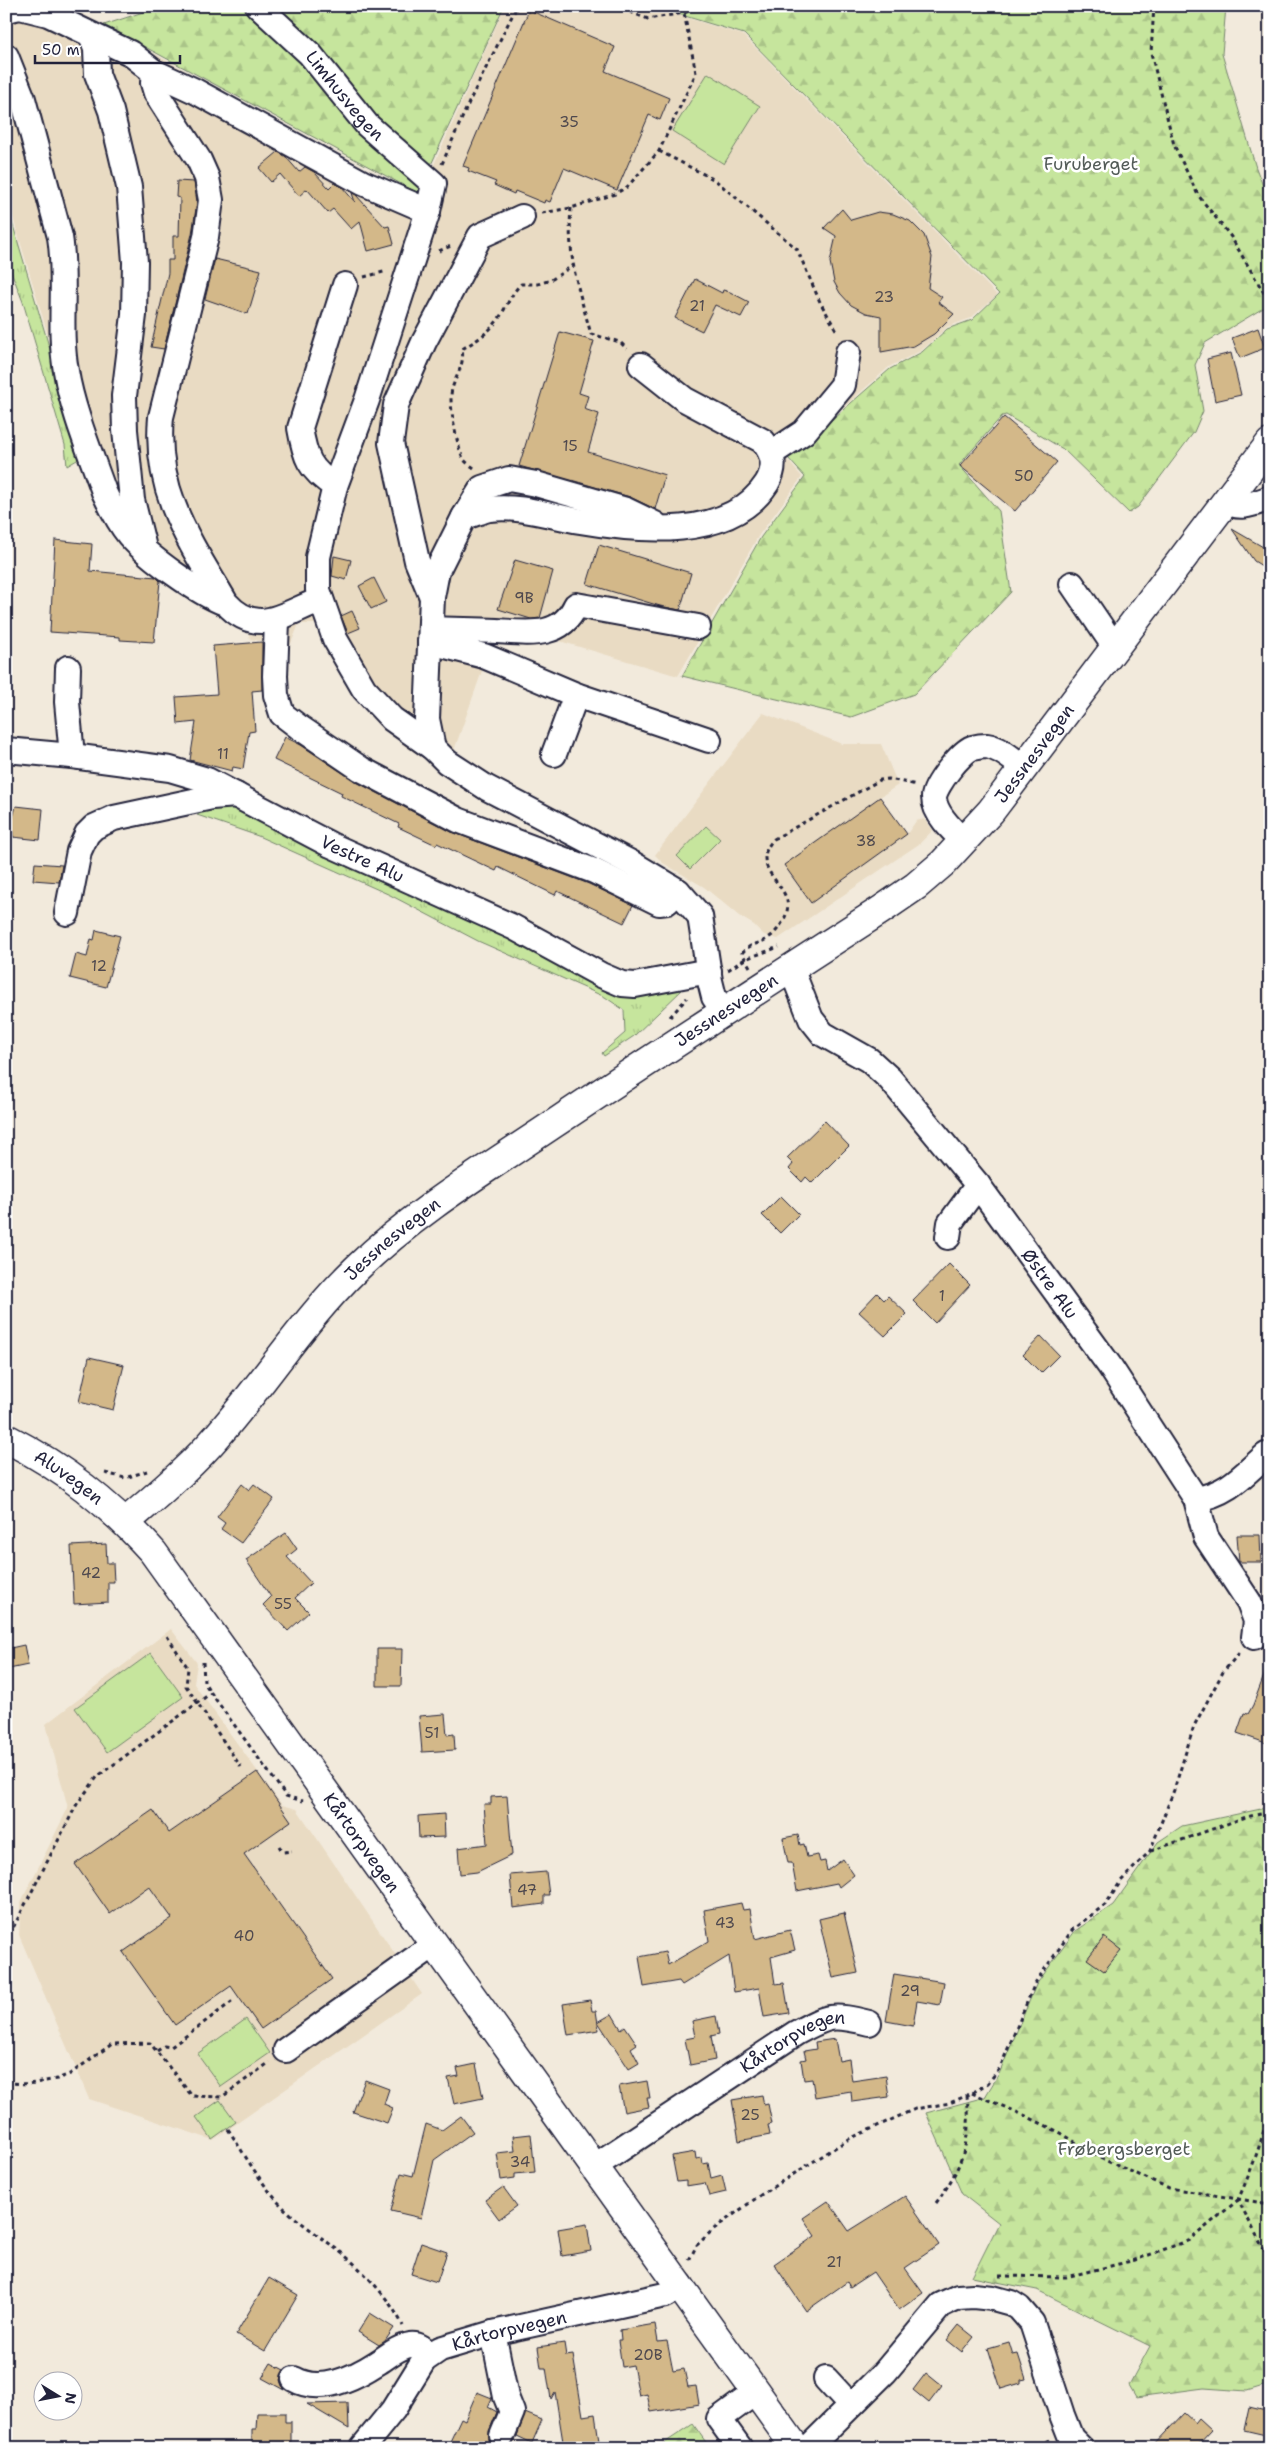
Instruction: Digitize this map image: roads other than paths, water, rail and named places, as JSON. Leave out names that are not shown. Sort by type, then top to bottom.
[{"type":"main road","name":"Jessnesvegen","points":[[126,1522],[194,1462],[220,1434],[302,1328],[356,1268],[393,1236],[501,1159],[724,1012],[789,955],[916,886],[943,863],[964,841],[1024,768],[1270,443]]},
{"type":"main road","name":"Aluvegen","points":[[6,1438],[84,1486],[126,1522]]},
{"type":"main road","name":"Kårtorpvegen","points":[[126,1522],[153,1552],[595,2166],[684,2275],[756,2392],[796,2448]]},
{"type":"street","name":"Limhusvegen","points":[[258,6],[310,54],[367,125],[434,184],[428,211]]},
{"type":"street","points":[[6,10],[11,8],[30,8],[48,14],[130,53],[154,72],[195,91],[362,183],[428,211],[367,400],[335,486],[318,557],[318,590],[321,600],[336,639],[364,689],[392,719],[433,748],[447,762],[487,788],[633,864],[678,891],[700,916],[718,971],[714,996],[724,1012]]},
{"type":"street","points":[[91,35],[96,48],[97,74],[111,111],[129,187],[134,262],[134,315],[124,396],[125,430],[132,500],[144,548]]},
{"type":"street","points":[[6,56],[23,99],[60,237],[64,354],[69,385],[94,464],[112,509],[130,536],[176,574],[249,618],[277,620],[321,600]]},
{"type":"street","points":[[154,72],[156,93],[199,160],[206,178],[210,200],[206,237],[161,417],[159,440],[163,476],[175,511],[226,603]]},
{"type":"street","points":[[432,597],[416,561],[391,443],[396,405],[424,342],[480,236],[522,217]]},
{"type":"street","points":[[335,486],[318,476],[304,451],[300,428],[345,285]]},
{"type":"street","points":[[772,452],[804,432],[843,385],[848,352]]},
{"type":"street","points":[[464,517],[489,510],[525,510],[599,524],[665,529],[694,526],[731,515],[759,495],[769,479],[773,463],[772,452],[763,441],[684,399],[641,365]]},
{"type":"street","points":[[433,748],[427,719],[432,597],[437,571],[464,517],[482,488],[509,479],[536,484],[626,510],[665,529]]},
{"type":"street","points":[[1226,501],[1234,506],[1248,505],[1270,498]]},
{"type":"street","points":[[1072,584],[1110,640],[1116,645]]},
{"type":"street","points":[[430,635],[539,634],[558,626],[568,618],[576,606],[698,627]]},
{"type":"street","points":[[277,620],[276,695],[282,714],[322,743],[361,769],[458,820],[594,871],[659,903],[667,902],[678,891]]},
{"type":"street","points":[[430,635],[576,695],[709,740]]},
{"type":"street","points":[[68,668],[68,702],[72,756]]},
{"type":"street","points":[[554,754],[576,695]]},
{"type":"street","points":[[964,841],[951,830],[938,810],[934,797],[938,784],[964,753],[972,748],[986,746],[998,749],[1024,768]]},
{"type":"street","name":"Vestre Alu","points":[[6,750],[72,756],[170,769],[207,780],[331,844],[513,927],[601,975],[622,984],[635,985],[718,971]]},
{"type":"street","points":[[67,913],[79,850],[82,841],[94,826],[114,818],[212,797],[236,795]]},
{"type":"street","name":"Østre Alu","points":[[789,955],[811,1019],[823,1034],[868,1060],[890,1079],[978,1186],[1109,1365],[1196,1499],[1206,1537],[1249,1602],[1256,1621],[1254,1637]]},
{"type":"street","points":[[948,1237],[950,1223],[978,1186]]},
{"type":"street","points":[[1196,1499],[1215,1496],[1236,1482],[1266,1455]]},
{"type":"street","points":[[286,2050],[435,1944]]},
{"type":"street","name":"Kårtorpvegen","points":[[595,2166],[796,2033],[823,2018],[842,2016],[869,2023]]},
{"type":"street","name":"Kårtorpvegen","points":[[368,2441],[393,2410],[416,2370],[420,2350],[665,2295],[684,2275]]},
{"type":"street","points":[[808,2448],[884,2372],[941,2305],[958,2297],[973,2296],[993,2298],[1010,2303],[1019,2308],[1032,2323],[1071,2438],[1081,2448]]},
{"type":"street","points":[[493,2333],[506,2397],[512,2412],[502,2436]]},
{"type":"street","points":[[294,2379],[306,2386],[337,2382],[357,2374],[398,2350],[420,2350]]},
{"type":"street","points":[[826,2380],[850,2405]]},
{"type":"street","points":[[740,2448],[719,2419],[756,2392]]},
{"type":"park label","name":"Furuberget","points":[[1091,164]]},
{"type":"park label","name":"Frøbergsberget","points":[[1124,2149]]}]
